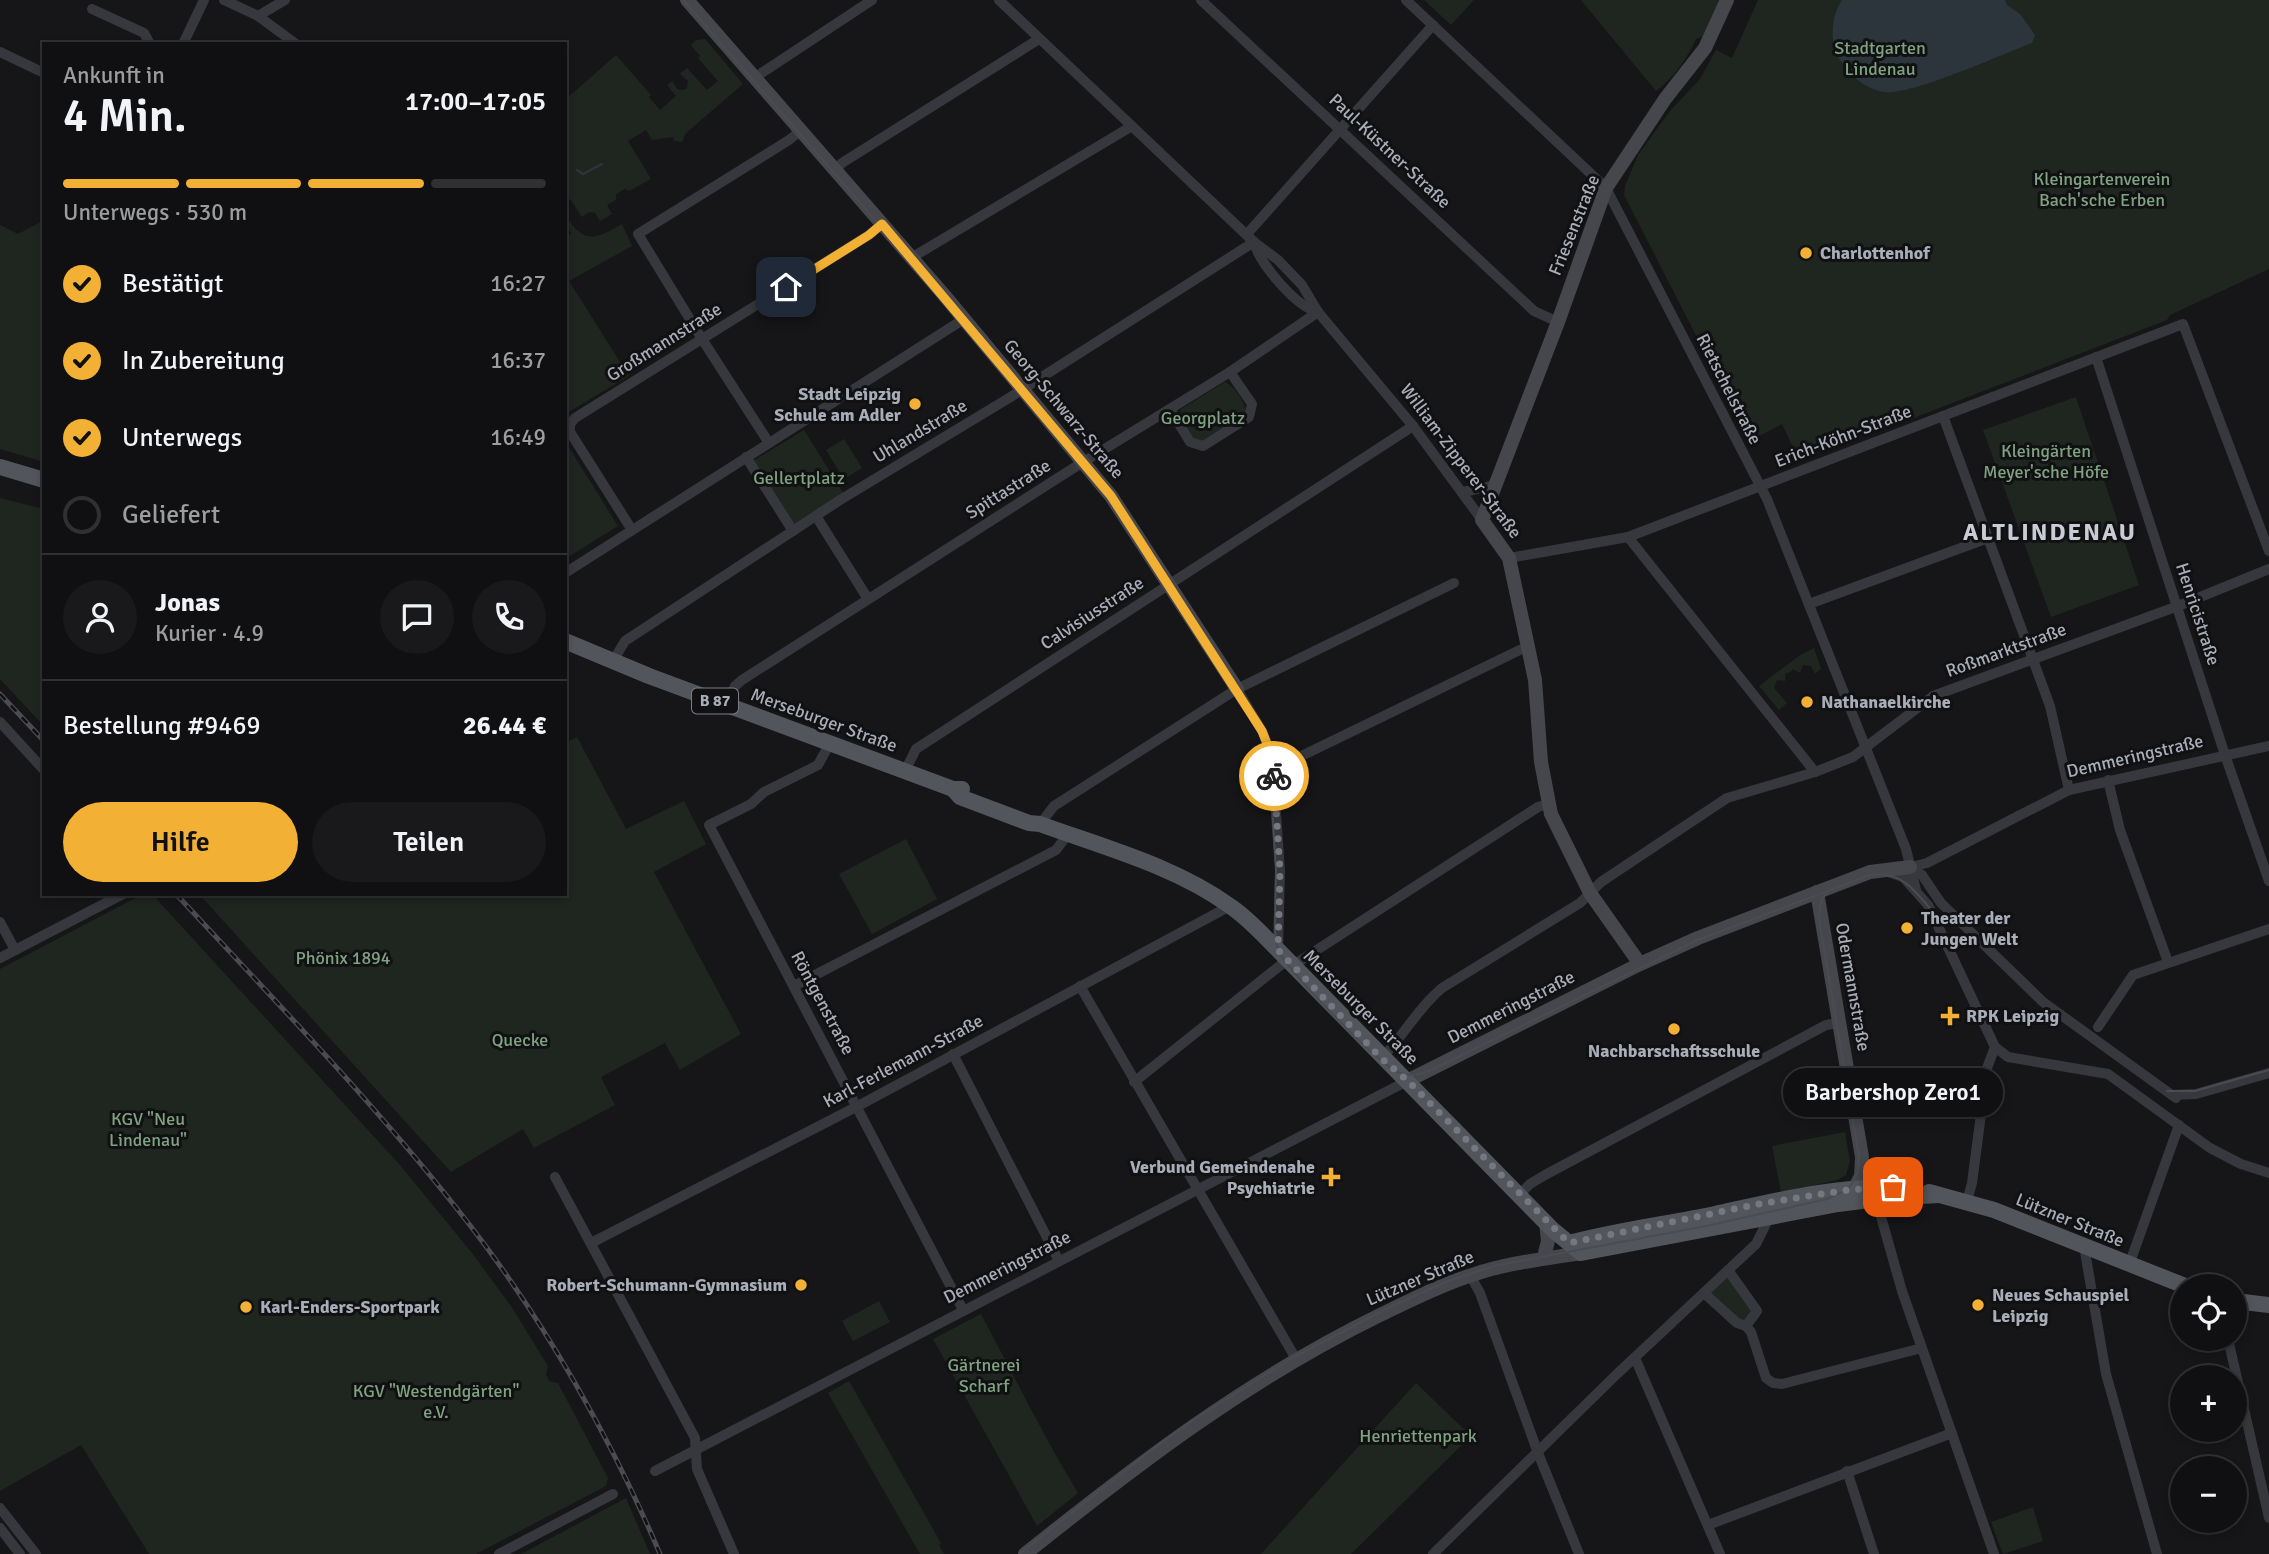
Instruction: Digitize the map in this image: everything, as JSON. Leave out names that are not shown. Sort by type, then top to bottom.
[{"type":"main road","points":[[0,467],[42,479]]},
{"type":"main road","name":"Merseburger Straße","points":[[567,643],[953,789],[961,789],[1012,806],[1037,818],[1040,824],[1165,871],[1210,893],[1230,906],[1286,959],[1381,1058],[1408,1081],[1519,1195],[1575,1248]]},
{"type":"main road","name":"Lützner Straße","points":[[1575,1248],[1770,1210],[1856,1189],[1908,1188],[1966,1201],[2170,1280]]},
{"type":"main road","name":"Lützner Straße","points":[[1575,1248],[1752,1221],[1770,1210],[1939,1195]]},
{"type":"main road","points":[[2247,1302],[2269,1305]]},
{"type":"street","points":[[184,42],[204,0]]},
{"type":"street","points":[[224,0],[258,16],[293,42]]},
{"type":"street","points":[[258,16],[285,0]]},
{"type":"street","name":"Georg-Schwarz-Straße","points":[[687,0],[836,169],[1111,496],[1237,688],[1262,731],[1274,766],[1286,959]]},
{"type":"street","points":[[754,78],[872,0]]},
{"type":"street","name":"Paul-Küstner-Straße","points":[[1201,0],[1534,311],[1558,323]]},
{"type":"street","name":"Rietschelstraße","points":[[1406,0],[1606,188],[1761,487],[1906,849],[1916,890]]},
{"type":"street","name":"Friesenstraße","points":[[1482,520],[1558,323],[1606,188],[1665,99],[1705,48],[1727,0]]},
{"type":"street","name":"William-Zipperer-Straße","points":[[1003,1],[1039,39],[1302,285],[1318,312],[1413,426],[1509,558],[1537,692],[1541,762],[1548,804],[1590,893],[1640,964]]},
{"type":"street","points":[[92,9],[144,33],[149,42]]},
{"type":"street","name":"Uhlandstraße","points":[[613,661],[625,641],[816,516],[1022,389],[1250,238],[1340,128],[1433,25]]},
{"type":"street","points":[[836,169],[1039,39]]},
{"type":"street","points":[[0,52],[42,72]]},
{"type":"street","points":[[911,258],[1132,126]]},
{"type":"street","points":[[769,443],[638,234],[800,131]]},
{"type":"street","name":"Großmannstraße","points":[[632,530],[570,432],[570,424],[575,418],[869,235],[882,224]]},
{"type":"street","name":"Spittastraße","points":[[727,705],[735,686],[742,680],[1230,372],[1318,312]]},
{"type":"street","points":[[567,572],[964,320]]},
{"type":"street","name":"Erich-Köhn-Straße","points":[[1509,558],[1628,537],[2183,324],[2269,551]]},
{"type":"street","name":"Henricistraße","points":[[2096,357],[2225,755],[2269,881]]},
{"type":"street","points":[[1170,409],[1190,442],[1203,446],[1249,417],[1252,404],[1230,372]]},
{"type":"street","points":[[1943,416],[2050,706],[2069,790]]},
{"type":"street","name":"Calvisiusstraße","points":[[905,771],[916,749],[1413,426]]},
{"type":"street","points":[[746,457],[793,531]]},
{"type":"street","points":[[1462,492],[1496,485]]},
{"type":"street","points":[[816,516],[868,599]]},
{"type":"street","points":[[1628,537],[1815,772]]},
{"type":"street","points":[[1809,604],[1988,538]]},
{"type":"street","name":"Roßmarktstraße","points":[[1381,1058],[1395,1044],[1426,1001],[1442,988],[1580,903],[1601,882],[1727,798],[1815,772],[1853,757],[1933,696],[2178,606],[2269,569]]},
{"type":"street","points":[[1040,824],[1054,806],[1237,688],[1454,583]]},
{"type":"street","points":[[1274,766],[1289,762],[1528,646]]},
{"type":"street","points":[[0,722],[42,768]]},
{"type":"street","name":"Röntgenstraße","points":[[830,743],[818,765],[764,792],[751,804],[709,825],[964,1310]]},
{"type":"street","name":"Demmeringstraße","points":[[655,1471],[1408,1081],[1640,964],[1698,938],[1870,872],[1912,872],[2069,790],[2269,746]]},
{"type":"street","points":[[2108,780],[2120,830],[2168,962]]},
{"type":"street","points":[[1135,1082],[1286,959],[1538,807],[1548,804]]},
{"type":"street","points":[[794,986],[1056,850],[1068,834]]},
{"type":"street","points":[[1882,871],[1903,877],[1932,911],[1996,1047],[2007,1057],[2108,1074],[2210,1148],[2230,1159],[2269,1173]]},
{"type":"street","points":[[1912,872],[1922,875],[1941,903],[2043,1002],[2174,1096],[2196,1094],[2269,1073]]},
{"type":"street","name":"Odermannstraße","points":[[1816,892],[1862,1157],[1861,1175],[1856,1189]]},
{"type":"street","points":[[0,958],[118,896]]},
{"type":"street","name":"Karl-Ferlemann-Straße","points":[[591,1243],[858,1106],[1230,906]]},
{"type":"street","points":[[0,922],[15,950]]},
{"type":"street","points":[[2098,1027],[2133,975],[2269,929]]},
{"type":"street","points":[[1080,986],[1296,1359]]},
{"type":"street","points":[[1519,1195],[1530,1184],[1579,1156],[1826,1025],[1839,1023]]},
{"type":"street","points":[[1966,1201],[1972,1183],[1987,1068],[1996,1047]]},
{"type":"street","points":[[953,1054],[1059,1261]]},
{"type":"street","points":[[2129,1265],[2179,1125]]},
{"type":"street","points":[[555,1177],[695,1438],[697,1469],[734,1554]]},
{"type":"street","points":[[1838,1204],[1856,1189]]},
{"type":"street","points":[[1877,1199],[1899,1281],[1994,1554]]},
{"type":"street","points":[[1433,1554],[1756,1244],[1770,1210]]},
{"type":"street","points":[[1752,1221],[1756,1244]]},
{"type":"street","points":[[1539,1257],[1548,1241],[1546,1222]]},
{"type":"street","points":[[2084,1246],[2106,1374],[2157,1554]]},
{"type":"street","name":"Lützner Straße","points":[[1025,1554],[1164,1445],[1296,1359],[1393,1309],[1470,1275],[1575,1248]]},
{"type":"street","points":[[1728,1270],[1757,1311],[1746,1326]]},
{"type":"street","points":[[1470,1275],[1480,1293],[1538,1453],[1579,1554]]},
{"type":"street","points":[[1704,1293],[1751,1332],[1766,1378],[1773,1383],[1782,1384],[1922,1348]]},
{"type":"street","points":[[2231,1351],[2269,1518]]},
{"type":"street","points":[[1635,1358],[1720,1554]]},
{"type":"street","points":[[1708,1525],[1952,1433]]},
{"type":"street","points":[[1847,1471],[1874,1554]]},
{"type":"street","points":[[499,1554],[613,1494]]},
{"type":"street","points":[[0,1508],[36,1554]]},
{"type":"street","points":[[0,1528],[20,1554]]},
{"type":"green space","points":[[1424,0],[1474,0],[1451,25]]},
{"type":"green space","points":[[1581,0],[1720,0],[1704,36],[1696,39],[1679,67],[1656,91]]},
{"type":"green space","points":[[1758,0],[2269,0],[2269,269],[2170,315],[2167,320],[1890,427],[1886,419],[1796,454],[1782,424],[1750,441],[1624,195],[1638,155],[1670,111],[1700,79],[1716,50],[1732,58]]},
{"type":"green space","points":[[705,39],[743,84],[686,133],[682,142],[674,141],[673,137],[652,140],[646,130],[628,141],[651,179],[629,191],[625,189],[616,194],[616,200],[607,205],[612,214],[600,221],[595,213],[589,212],[582,217],[570,199],[567,201],[567,98],[616,55],[651,95],[649,97],[660,110],[676,96],[667,85],[672,81],[677,89],[687,88],[688,81],[680,74],[687,68],[707,90],[718,81],[698,58],[700,56],[691,45],[696,40]]},
{"type":"green space","points":[[567,217],[579,232],[591,237],[622,224],[632,246],[569,281],[629,376],[567,413],[567,238],[571,233],[567,226]]},
{"type":"green space","points":[[42,221],[42,461],[0,449],[0,225],[18,234]]},
{"type":"green space","name":"Georgplatz","points":[[1225,382],[1239,395],[1246,413],[1201,441],[1192,439],[1180,417],[1181,409]]},
{"type":"green space","name":"Kleingärten Meyer'sche Höfe","points":[[2076,397],[2139,585],[2051,617],[1983,430]]},
{"type":"green space","name":"Gellertplatz","points":[[804,430],[844,494],[795,526],[753,461]]},
{"type":"green space","points":[[844,439],[862,468],[844,479],[826,450]]},
{"type":"green space","points":[[567,444],[618,526],[567,558]]},
{"type":"green space","points":[[0,498],[42,508],[42,724],[0,679]]},
{"type":"green space","points":[[1814,648],[1821,669],[1815,674],[1811,666],[1803,665],[1800,673],[1793,669],[1785,674],[1785,681],[1777,680],[1774,688],[1787,703],[1779,710],[1759,686],[1800,655]]},
{"type":"green space","name":"Quecke","points":[[577,737],[626,829],[684,801],[706,844],[654,872],[741,1034],[680,1070],[665,1043],[601,1077],[615,1105],[534,1148],[523,1129],[451,1172],[201,896],[567,896],[567,742]]},
{"type":"green space","points":[[906,839],[937,899],[872,934],[839,874]]},
{"type":"green space","points":[[139,896],[154,896],[400,1165],[472,1253],[511,1306],[548,1366],[546,1374],[549,1381],[558,1383],[608,1478],[606,1486],[476,1554],[149,1554],[81,1445],[0,1491],[0,969]]},
{"type":"green space","points":[[1845,1132],[1850,1161],[1846,1175],[1837,1180],[1781,1193],[1772,1146]]},
{"type":"green space","points":[[1728,1270],[1756,1308],[1746,1326],[1704,1293]]},
{"type":"green space","points":[[879,1301],[890,1322],[853,1341],[842,1321]]},
{"type":"green space","name":"Gärtnerei Scharf","points":[[981,1314],[1078,1493],[1037,1526],[933,1339]]},
{"type":"green space","points":[[849,1381],[941,1543],[939,1545],[944,1554],[920,1554],[828,1393]]},
{"type":"green space","name":"Henriettenpark","points":[[1416,1383],[1471,1436],[1351,1554],[1261,1554]]},
{"type":"green space","points":[[626,1498],[650,1554],[521,1554]]},
{"type":"green space","points":[[2033,1507],[2043,1541],[2003,1554],[1991,1522]]},
{"type":"shaded area","points":[[1842,0],[2005,0],[2007,5],[2020,14],[2035,35],[2032,43],[1957,73],[1914,88],[1884,92],[1857,79],[1835,51],[1833,28]]},
{"type":"waterway","points":[[577,170],[583,174],[602,164]]},
{"type":"tram line","points":[[683,0],[958,315],[1109,497],[1235,690],[1259,731],[1269,757],[1276,869],[1275,929],[1281,956],[1338,1020],[1389,1067],[1408,1075],[1431,1070],[1698,940],[1870,875],[1881,874],[1906,883],[1932,911]]},
{"type":"tram line","points":[[1019,1554],[1162,1442],[1204,1413],[1294,1357],[1392,1306],[1448,1281],[1494,1266],[1706,1226],[1827,1199],[1847,1190],[1858,1172],[1859,1157],[1819,919],[1821,901],[1829,889]]},
{"type":"tram line","points":[[2167,1091],[2195,1091],[2269,1070]]},
{"type":"railway","points":[[0,694],[42,739]]},
{"type":"railway","points":[[178,896],[363,1097],[435,1181],[497,1262],[550,1341],[599,1425],[660,1554]]},
{"type":"way so far","points":[[1274,776],[1280,871],[1278,950],[1381,1058],[1408,1081],[1553,1230],[1569,1243],[1759,1204],[1847,1190],[1893,1187]]},
{"type":"place","name":"Charlottenhof","points":[[1806,253]]},
{"type":"place","name":"Stadt Leipzig Schule am Adler","points":[[915,404]]},
{"type":"place","name":"Nathanaelkirche","points":[[1807,702]]},
{"type":"place","name":"Theater der Jungen Welt","points":[[1907,928]]},
{"type":"place","name":"RPK Leipzig","points":[[1950,1016]]},
{"type":"place","name":"Nachbarschaftsschule","points":[[1674,1029]]},
{"type":"place","name":"Verbund Gemeindenahe Psychiatrie","points":[[1331,1177]]},
{"type":"place","name":"Barbershop Zero1","points":[[1893,1187]]},
{"type":"place","name":"Robert-Schumann-Gymnasium","points":[[801,1285]]},
{"type":"place","name":"Neues Schauspiel Leipzig","points":[[1978,1305]]},
{"type":"place","name":"Karl-Enders-Sportpark","points":[[246,1307]]},
{"type":"district","name":"ALTLINDENAU","points":[[2050,532]]},
{"type":"route","points":[[786,287],[882,224],[1111,496],[1237,688],[1262,731],[1272,756],[1274,776]]},
{"type":"park label","name":"Stadtgarten Lindenau","points":[[1880,58]]},
{"type":"park label","name":"Kleingartenverein Bach'sche Erben","points":[[2102,189]]},
{"type":"park label","name":"Phönix 1894","points":[[343,958]]},
{"type":"park label","name":"KGV \"Neu Lindenau\"","points":[[148,1129]]},
{"type":"park label","name":"KGV \"Westendgärten\" e.V.","points":[[436,1401]]}]
